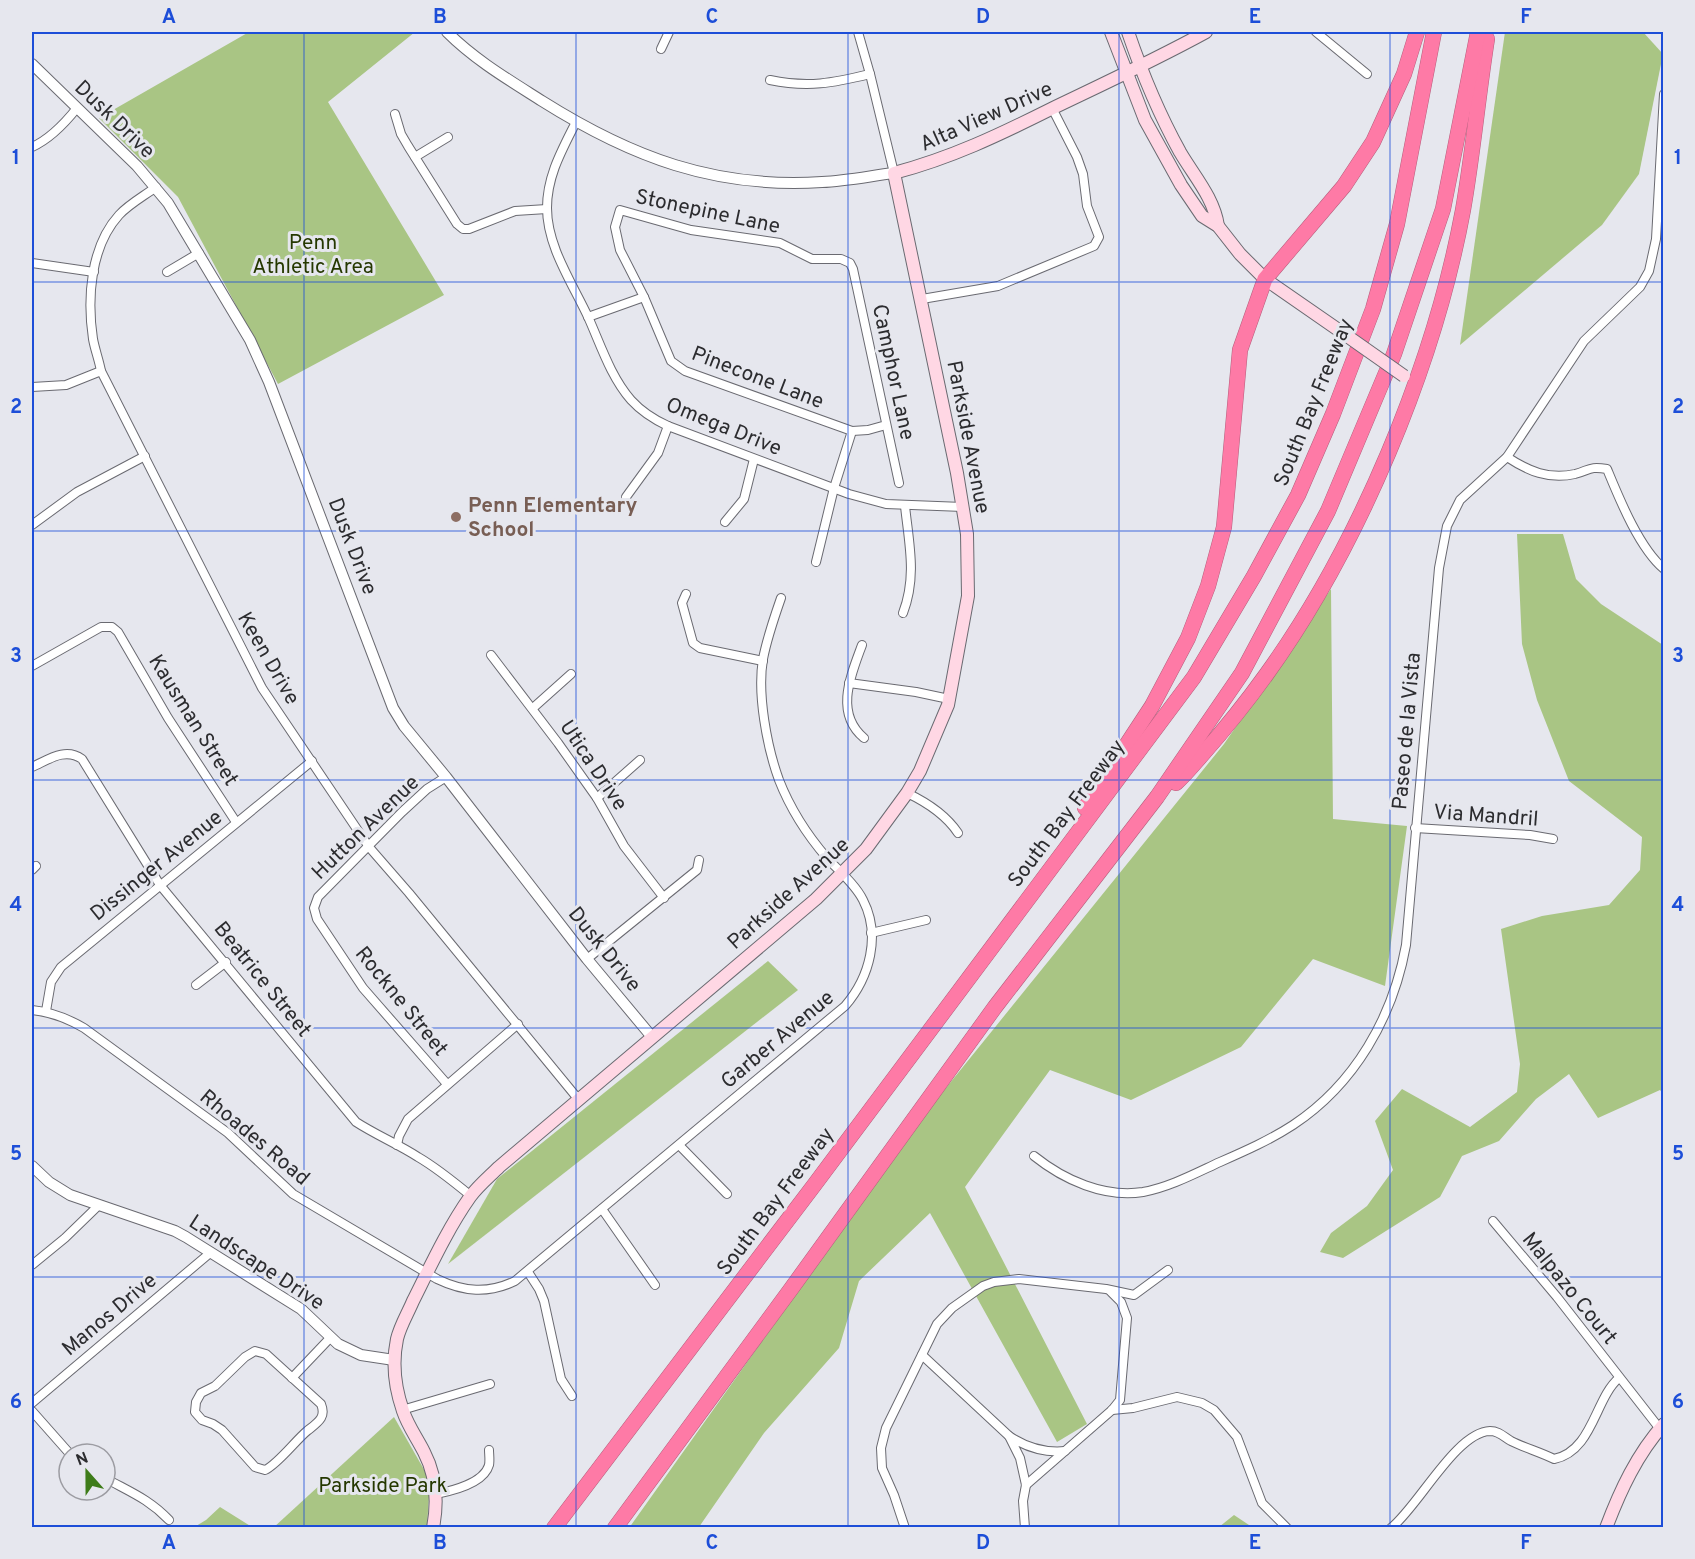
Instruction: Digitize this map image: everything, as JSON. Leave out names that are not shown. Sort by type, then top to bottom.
[{"type":"highway","points":[[1017,914],[1152,706],[1188,638],[1209,586],[1224,527],[1240,350],[1264,279],[1344,186],[1373,142],[1404,74],[1417,32]]},
{"type":"highway","name":"South Bay Freeway","points":[[554,1527],[1194,677],[1254,576],[1298,495],[1333,414],[1373,309],[1397,224],[1434,32]]},
{"type":"highway","points":[[615,1527],[995,1007],[1157,797],[1242,674],[1328,511],[1394,354],[1443,209],[1478,32]]},
{"type":"highway","points":[[1157,797],[1180,779],[1218,737],[1263,680],[1300,625],[1338,559],[1386,458],[1410,380],[1438,315],[1463,211],[1488,32]]},
{"type":"main road","points":[[1111,32],[1145,120],[1181,185],[1202,216],[1218,226],[1264,279],[1410,380]]},
{"type":"main road","points":[[1128,32],[1141,67],[1180,152],[1216,210],[1218,226]]},
{"type":"main road","name":"Alta View Drive","points":[[894,173],[927,164],[983,143],[1141,67],[1206,32]]},
{"type":"main road","name":"Parkside Avenue","points":[[433,1527],[436,1494],[428,1461],[412,1434],[402,1410],[394,1360],[398,1337],[427,1273],[471,1196],[499,1167],[808,906],[842,874],[866,849],[907,793],[920,771],[949,699],[968,596],[967,534],[922,298],[894,173]]},
{"type":"main road","points":[[1606,1527],[1633,1468],[1662,1426]]},
{"type":"street","name":"Alta View Drive","points":[[447,32],[483,63],[576,122],[654,159],[737,179],[778,182],[822,182],[894,173]]},
{"type":"street","points":[[661,49],[669,32]]},
{"type":"street","name":"Parkside Avenue","points":[[858,32],[894,173]]},
{"type":"street","points":[[1316,32],[1367,74]]},
{"type":"street","name":"Dusk Drive","points":[[32,64],[156,187],[199,253],[250,340],[393,708],[404,726],[587,959],[652,1037]]},
{"type":"street","points":[[770,80],[793,85],[809,85],[870,74]]},
{"type":"street","name":"Paseo de la Vista","points":[[1034,1156],[1055,1172],[1079,1184],[1105,1190],[1142,1192],[1190,1176],[1294,1124],[1320,1104],[1344,1080],[1365,1053],[1394,993],[1406,945],[1439,568],[1447,526],[1460,500],[1507,457],[1584,341],[1640,287],[1649,271],[1656,239],[1664,94]]},
{"type":"street","points":[[32,147],[44,140],[77,108]]},
{"type":"street","points":[[922,298],[998,286],[1094,246],[1099,237],[1087,206],[1083,174],[1052,108]]},
{"type":"street","points":[[394,114],[401,134],[415,158],[457,224],[463,229],[515,211],[547,209]]},
{"type":"street","name":"Omega Drive","points":[[576,122],[553,166],[547,209],[549,227],[557,253],[615,376],[631,400],[656,421],[849,494],[886,504],[963,507]]},
{"type":"street","points":[[415,158],[447,137]]},
{"type":"street","name":"Keen Drive","points":[[156,187],[119,215],[104,236],[96,258],[91,294],[93,339],[101,370],[261,688],[369,847],[579,1100]]},
{"type":"street","name":"Stonepine Lane","points":[[620,210],[691,230],[780,243],[812,259],[840,259],[850,262],[854,269]]},
{"type":"street","name":"Pinecone Lane","points":[[620,210],[615,227],[621,250],[671,361],[684,371],[852,431],[886,425]]},
{"type":"street","points":[[167,272],[199,253]]},
{"type":"street","points":[[32,263],[94,272]]},
{"type":"street","name":"Camphor Lane","points":[[854,269],[899,483]]},
{"type":"street","points":[[588,317],[644,297]]},
{"type":"street","points":[[32,387],[66,385],[101,370]]},
{"type":"street","points":[[626,497],[658,453],[668,426]]},
{"type":"street","points":[[816,562],[834,488],[852,431]]},
{"type":"street","points":[[32,525],[76,492],[146,456]]},
{"type":"street","points":[[1507,457],[1524,469],[1549,476],[1575,474],[1593,466],[1607,469],[1627,516],[1656,563],[1664,568]]},
{"type":"street","points":[[725,522],[744,499],[754,459]]},
{"type":"street","points":[[903,613],[910,595],[911,570],[905,506]]},
{"type":"street","points":[[686,594],[682,603],[693,643],[700,648],[763,661]]},
{"type":"street","name":"Garber Avenue","points":[[427,1273],[456,1287],[483,1290],[507,1285],[528,1272],[845,1006],[857,990],[866,972],[871,953],[868,915],[861,897],[825,855],[798,817],[780,781],[765,729],[763,661],[771,626],[781,598]]},
{"type":"street","name":"Kausman Street","points":[[32,666],[101,627],[112,627],[118,632],[168,718],[236,822]]},
{"type":"street","points":[[862,645],[846,697],[850,721],[864,738]]},
{"type":"street","name":"Utica Drive","points":[[491,655],[533,708],[597,798],[624,846],[664,898]]},
{"type":"street","points":[[533,708],[571,674]]},
{"type":"street","points":[[849,683],[949,699]]},
{"type":"street","name":"Beatrice Street","points":[[32,767],[63,753],[75,754],[82,759],[160,885],[356,1122],[418,1156],[471,1196]]},
{"type":"street","points":[[597,798],[639,760]]},
{"type":"street","name":"Dissinger Avenue","points":[[46,1011],[51,982],[61,967],[312,761]]},
{"type":"street","name":"Hutton Avenue","points":[[314,908],[318,897],[402,812],[427,789],[446,777]]},
{"type":"street","points":[[907,793],[924,801],[951,823],[958,833]]},
{"type":"street","name":"Via Mandril","points":[[1415,828],[1530,835],[1553,839]]},
{"type":"street","points":[[587,959],[697,870],[699,860]]},
{"type":"street","name":"Rockne Street","points":[[314,908],[317,919],[363,988],[447,1084]]},
{"type":"street","points":[[871,933],[926,920]]},
{"type":"street","points":[[196,985],[226,962]]},
{"type":"street","name":"Rhoades Road","points":[[32,1010],[46,1011],[84,1028],[228,1133],[292,1194],[427,1273]]},
{"type":"street","points":[[397,1145],[408,1119],[518,1024]]},
{"type":"street","points":[[679,1145],[727,1194]]},
{"type":"street","name":"Landscape Drive","points":[[32,1166],[57,1188],[175,1231],[302,1309],[338,1344],[361,1355],[394,1360]]},
{"type":"street","points":[[32,1265],[65,1238],[99,1205]]},
{"type":"street","points":[[602,1209],[655,1285]]},
{"type":"street","name":"Malpazo Court","points":[[1493,1221],[1557,1297],[1619,1378],[1662,1426]]},
{"type":"street","name":"Manos Drive","points":[[32,1403],[210,1253]]},
{"type":"street","points":[[905,1527],[882,1468],[881,1448],[886,1428],[937,1324],[952,1308],[993,1282],[1019,1279],[1106,1289],[1134,1295],[1168,1270]]},
{"type":"street","points":[[528,1272],[544,1301],[561,1379],[572,1396]]},
{"type":"street","points":[[1026,1485],[1112,1410],[1120,1400],[1127,1318],[1121,1302],[1106,1289]]},
{"type":"street","points":[[292,1378],[331,1337]]},
{"type":"street","points":[[255,1351],[266,1354],[292,1378],[321,1404],[322,1417],[285,1451],[273,1466],[265,1470],[255,1467],[222,1430],[202,1420],[195,1412],[199,1396],[215,1386],[245,1357],[255,1351]]},
{"type":"street","points":[[922,1355],[1009,1436],[1037,1450],[1065,1451]]},
{"type":"street","points":[[1391,1527],[1452,1455],[1483,1432],[1494,1431],[1533,1452],[1545,1454],[1554,1459],[1563,1456],[1585,1436],[1594,1422],[1609,1386],[1619,1378]]},
{"type":"street","points":[[402,1410],[490,1384]]},
{"type":"street","points":[[1112,1410],[1133,1408],[1177,1397],[1202,1403],[1214,1410],[1237,1437],[1262,1503],[1287,1527]]},
{"type":"street","points":[[32,1411],[59,1442]]},
{"type":"street","points":[[1009,1436],[1020,1458],[1026,1485],[1023,1501],[1025,1527]]},
{"type":"street","points":[[436,1494],[454,1491],[465,1486],[484,1472],[489,1466],[489,1450]]},
{"type":"street","points":[[117,1484],[141,1496],[170,1520]]},
{"type":"green space","name":"Penn Athletic Area","points":[[249,32],[415,32],[328,102],[444,295],[278,384],[178,197],[99,118]]},
{"type":"green space","points":[[1505,32],[1643,32],[1663,54],[1639,174],[1602,225],[1460,345]]},
{"type":"green space","points":[[1517,534],[1563,534],[1576,579],[1601,604],[1663,645],[1663,1094],[1660,1090],[1598,1118],[1569,1074],[1536,1099],[1499,1141],[1462,1156],[1440,1197],[1343,1258],[1320,1252],[1331,1233],[1367,1206],[1393,1170],[1375,1121],[1402,1089],[1470,1127],[1517,1092],[1520,1064],[1501,929],[1542,916],[1609,905],[1640,870],[1642,837],[1569,781],[1537,700],[1522,644]]},
{"type":"green space","points":[[1331,589],[1333,819],[1407,826],[1385,986],[1313,959],[1241,1047],[1131,1100],[1050,1070],[965,1187],[1087,1424],[1057,1442],[930,1213],[859,1281],[839,1348],[764,1433],[699,1527],[629,1528],[916,1125],[1224,744]]},
{"type":"green space","points":[[768,961],[798,990],[448,1264],[497,1179]]},
{"type":"green space","name":"Parkside Park","points":[[394,1417],[430,1480],[427,1527],[273,1528]]},
{"type":"green space","points":[[220,1507],[252,1527],[181,1527],[196,1526]]},
{"type":"green space","points":[[1234,1515],[1252,1527],[1219,1527]]},
{"type":"place","name":"Penn Elementary School","points":[[456,517]]}]
